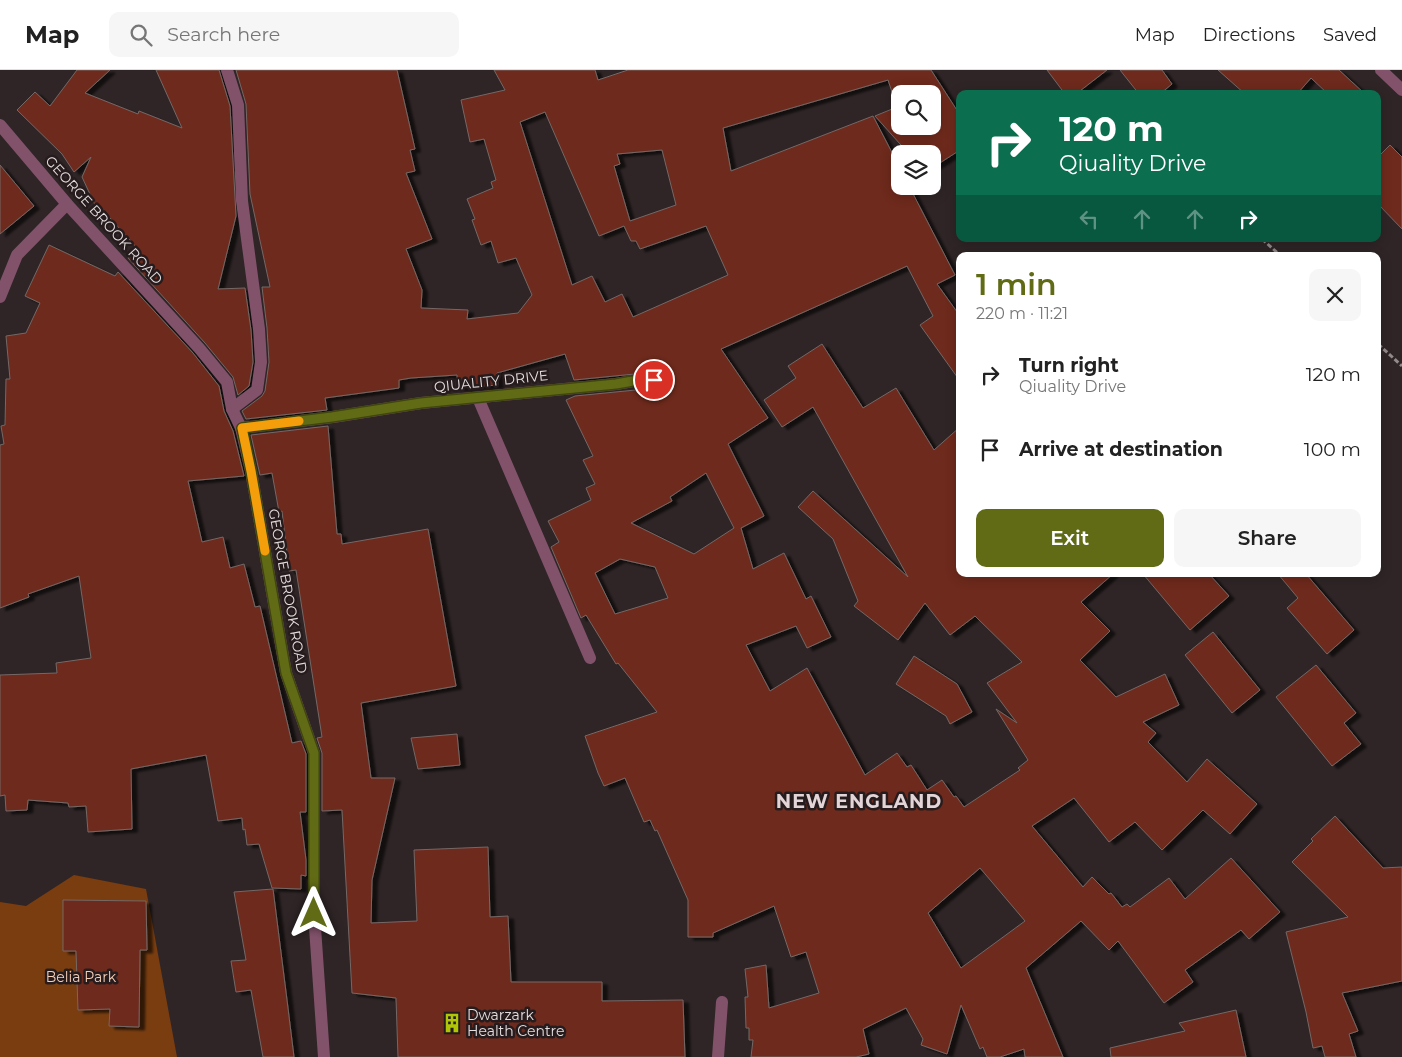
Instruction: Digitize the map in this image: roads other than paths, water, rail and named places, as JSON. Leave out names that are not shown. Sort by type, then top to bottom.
[{"type":"street","points":[[227,70],[238,105],[242,201],[259,330],[261,362],[257,390],[232,409]]},
{"type":"street","points":[[1381,70],[1402,90]]},
{"type":"street","name":"GEORGE BROOK ROAD","points":[[0,125],[67,204],[199,348],[227,382],[232,409],[242,428],[251,471],[286,673],[314,753],[314,913],[324,1057]]},
{"type":"street","points":[[0,297],[17,255],[67,204]]},
{"type":"street","name":"QIUALITY DRIVE","points":[[242,428],[332,417],[421,403],[654,380]]},
{"type":"street","points":[[478,398],[590,658]]},
{"type":"street","points":[[718,1057],[722,1002]]},
{"type":"place","name":"Dwarzark Health Centre","points":[[452,1023]]},
{"type":"district","name":"NEW ENGLAND","points":[[859,801]]},
{"type":"park label","name":"Belia Park","points":[[81,977]]}]
